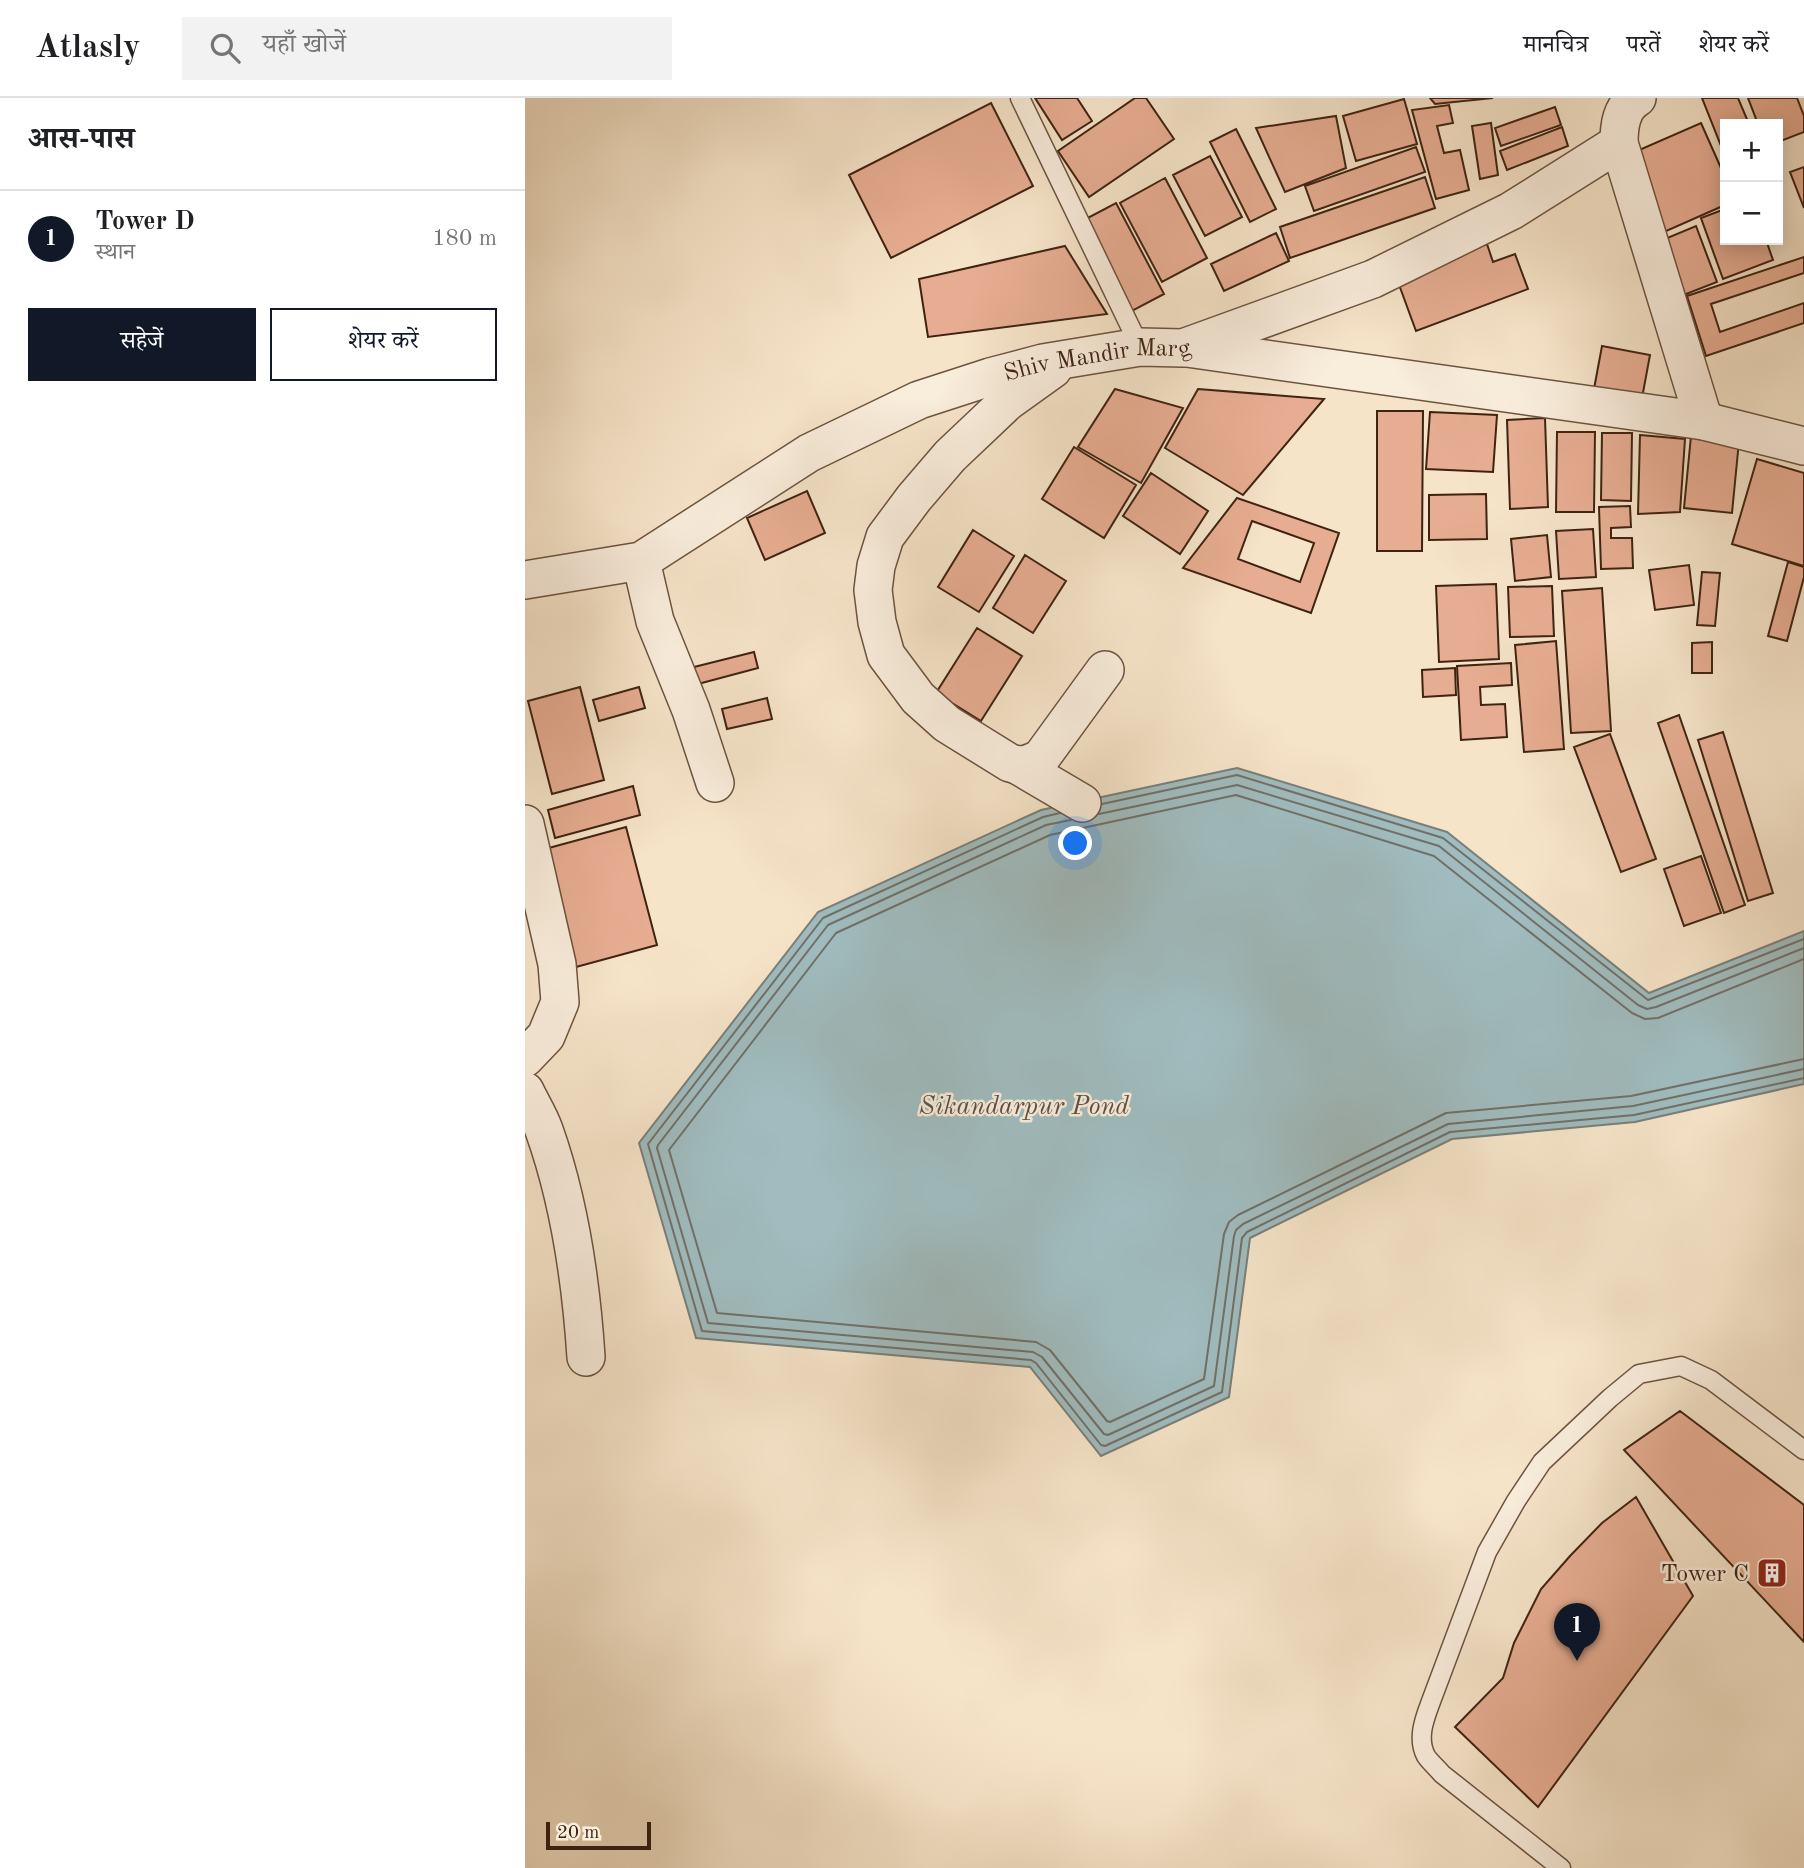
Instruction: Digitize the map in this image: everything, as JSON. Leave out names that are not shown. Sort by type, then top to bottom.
[{"type":"street","points":[[1637,98],[1632,100],[1622,114],[1619,143],[1704,421]]},
{"type":"street","name":"Shiv Mandir Marg","points":[[525,580],[641,561],[809,453],[919,400],[1042,363],[1140,347],[1183,348],[1373,279],[1511,211],[1619,143]]},
{"type":"street","points":[[1183,348],[1704,421],[1804,446]]},
{"type":"street","points":[[1066,360],[1007,402],[950,456],[914,498],[885,537],[876,566],[873,590],[877,622],[886,655],[918,698],[947,724],[1082,803]]},
{"type":"street","points":[[641,561],[655,621],[691,710],[715,783]]},
{"type":"street","points":[[1019,766],[1029,765],[1041,758],[1105,670]]},
{"type":"street","points":[[525,824],[557,964],[560,1002],[546,1036],[525,1058]]},
{"type":"street","points":[[525,1091],[543,1128],[568,1213],[582,1302],[586,1357]]},
{"type":"lane","points":[[1020,98],[1140,347]]},
{"type":"lane","points":[[1561,1868],[1442,1774],[1426,1756],[1421,1741],[1423,1722],[1487,1552],[1516,1501],[1542,1462],[1639,1374],[1681,1366],[1711,1380],[1804,1450]]},
{"type":"water","name":"Sikandarpur Pond","points":[[1237,768],[1447,832],[1649,993],[1804,931],[1804,1084],[1635,1122],[1452,1139],[1250,1238],[1229,1397],[1101,1456],[1030,1367],[696,1338],[639,1143],[818,912],[1041,810]]},
{"type":"building","points":[[1035,98],[1077,98],[1092,121],[1062,140]]},
{"type":"building","points":[[1135,98],[1146,98],[1174,139],[1089,197],[1058,151]]},
{"type":"building","points":[[1430,98],[1493,98],[1435,104]]},
{"type":"building","points":[[1702,98],[1738,98],[1747,119],[1720,119],[1720,143]]},
{"type":"building","points":[[1748,98],[1797,98],[1804,116],[1804,132],[1783,140],[1783,119],[1756,119]]},
{"type":"building","points":[[1404,99],[1417,144],[1356,161],[1343,116]]},
{"type":"building","points":[[991,103],[1033,186],[891,258],[849,175]]},
{"type":"building","points":[[1449,105],[1453,123],[1437,126],[1444,153],[1460,150],[1469,190],[1436,199],[1412,110]]},
{"type":"building","points":[[1555,107],[1561,125],[1501,146],[1495,128]]},
{"type":"building","points":[[1336,116],[1346,168],[1285,192],[1256,128]]},
{"type":"building","points":[[1491,123],[1498,175],[1480,179],[1472,126]]},
{"type":"building","points":[[1701,123],[1720,166],[1720,207],[1664,232],[1630,154]]},
{"type":"building","points":[[1562,127],[1568,146],[1507,170],[1500,151]]},
{"type":"building","points":[[1236,129],[1276,209],[1250,222],[1210,142]]},
{"type":"building","points":[[1416,147],[1425,172],[1314,211],[1305,186]]},
{"type":"building","points":[[1210,156],[1242,217],[1205,236],[1173,175]]},
{"type":"building","points":[[1804,167],[1804,208],[1790,172]]},
{"type":"building","points":[[1425,177],[1435,208],[1290,258],[1280,227]]},
{"type":"building","points":[[1165,178],[1207,258],[1162,282],[1120,203]]},
{"type":"building","points":[[1116,203],[1164,294],[1130,312],[1082,221]]},
{"type":"building","points":[[1720,211],[1720,245],[1768,245],[1773,260],[1723,279],[1701,218]]},
{"type":"building","points":[[1696,226],[1717,282],[1681,296],[1660,241]]},
{"type":"building","points":[[1276,233],[1289,261],[1224,291],[1211,264]]},
{"type":"building","points":[[1487,244],[1493,262],[1515,254],[1528,289],[1416,331],[1394,271]]},
{"type":"building","points":[[1065,246],[1107,314],[928,337],[919,279]]},
{"type":"building","points":[[1804,257],[1804,273],[1711,304],[1720,332],[1804,303],[1804,323],[1706,356],[1687,296]]},
{"type":"building","points":[[1602,346],[1650,355],[1642,398],[1594,389]]},
{"type":"building","points":[[1115,389],[1183,408],[1141,483],[1078,447]]},
{"type":"building","points":[[1198,389],[1324,399],[1243,495],[1165,448]]},
{"type":"building","points":[[1377,411],[1423,411],[1422,551],[1377,551]]},
{"type":"building","points":[[1430,412],[1497,415],[1493,472],[1426,469]]},
{"type":"building","points":[[1545,418],[1548,507],[1510,509],[1507,420]]},
{"type":"building","points":[[1557,432],[1595,432],[1594,512],[1556,512]]},
{"type":"building","points":[[1602,433],[1632,433],[1631,501],[1601,500]]},
{"type":"building","points":[[1640,435],[1685,439],[1680,512],[1638,514]]},
{"type":"building","points":[[1691,436],[1739,441],[1732,513],[1684,508]]},
{"type":"building","points":[[1074,447],[1136,485],[1104,538],[1042,499]]},
{"type":"building","points":[[1757,459],[1804,473],[1804,566],[1732,544]]},
{"type":"building","points":[[1151,473],[1208,511],[1180,554],[1123,516]]},
{"type":"building","points":[[807,491],[825,533],[765,560],[747,518]]},
{"type":"building","points":[[1486,494],[1487,539],[1429,540],[1429,495]]},
{"type":"building","points":[[1237,498],[1339,533],[1311,613],[1183,568]],"holes":[[[1252,521],[1314,543],[1300,582],[1238,559]]]},
{"type":"building","points":[[1630,506],[1631,527],[1611,528],[1611,538],[1632,538],[1633,568],[1601,569],[1599,507]]},
{"type":"building","points":[[1593,529],[1596,577],[1559,579],[1556,531]]},
{"type":"building","points":[[973,530],[1014,556],[979,612],[938,587]]},
{"type":"building","points":[[1547,535],[1551,577],[1515,581],[1511,539]]},
{"type":"building","points":[[1025,555],[1066,581],[1033,633],[993,608]]},
{"type":"building","points":[[1788,562],[1804,567],[1804,577],[1787,641],[1768,636]]},
{"type":"building","points":[[1689,565],[1694,605],[1655,610],[1649,570]]},
{"type":"building","points":[[1702,572],[1720,573],[1715,626],[1697,625]]},
{"type":"building","points":[[1496,584],[1499,659],[1439,662],[1436,586]]},
{"type":"building","points":[[1552,586],[1554,636],[1510,637],[1508,587]]},
{"type":"building","points":[[1602,588],[1611,731],[1571,733],[1562,591]]},
{"type":"building","points":[[977,628],[1022,656],[981,721],[936,693]]},
{"type":"building","points":[[1556,641],[1564,749],[1524,752],[1515,645]]},
{"type":"building","points":[[1712,642],[1712,673],[1692,673],[1692,643]]},
{"type":"building","points":[[754,652],[758,668],[698,684],[694,667]]},
{"type":"building","points":[[1511,663],[1512,685],[1480,687],[1481,705],[1505,704],[1507,737],[1461,740],[1457,666]]},
{"type":"building","points":[[1455,668],[1456,695],[1423,697],[1422,670]]},
{"type":"building","points":[[580,687],[604,780],[552,794],[528,701]]},
{"type":"building","points":[[639,687],[645,708],[599,721],[593,700]]},
{"type":"building","points":[[767,698],[772,719],[727,729],[722,709]]},
{"type":"building","points":[[1679,715],[1745,905],[1724,913],[1658,723]]},
{"type":"building","points":[[1723,732],[1773,893],[1748,901],[1698,740]]},
{"type":"building","points":[[1610,734],[1656,859],[1621,872],[1574,747]]},
{"type":"building","points":[[633,786],[640,815],[555,838],[548,810]]},
{"type":"building","points":[[626,827],[657,945],[576,967],[545,849]]},
{"type":"building","points":[[1701,856],[1721,913],[1684,926],[1664,869]]},
{"type":"building","name":"Tower C","points":[[1680,1411],[1804,1505],[1804,1642],[1624,1450]]},
{"type":"building","points":[[1636,1497],[1693,1596],[1538,1807],[1455,1727],[1503,1678],[1514,1643],[1541,1589],[1602,1523]]},
{"type":"place","name":"Tower C","points":[[1772,1573]]},
{"type":"place","name":"Tower D","points":[[1577,1661]]}]
